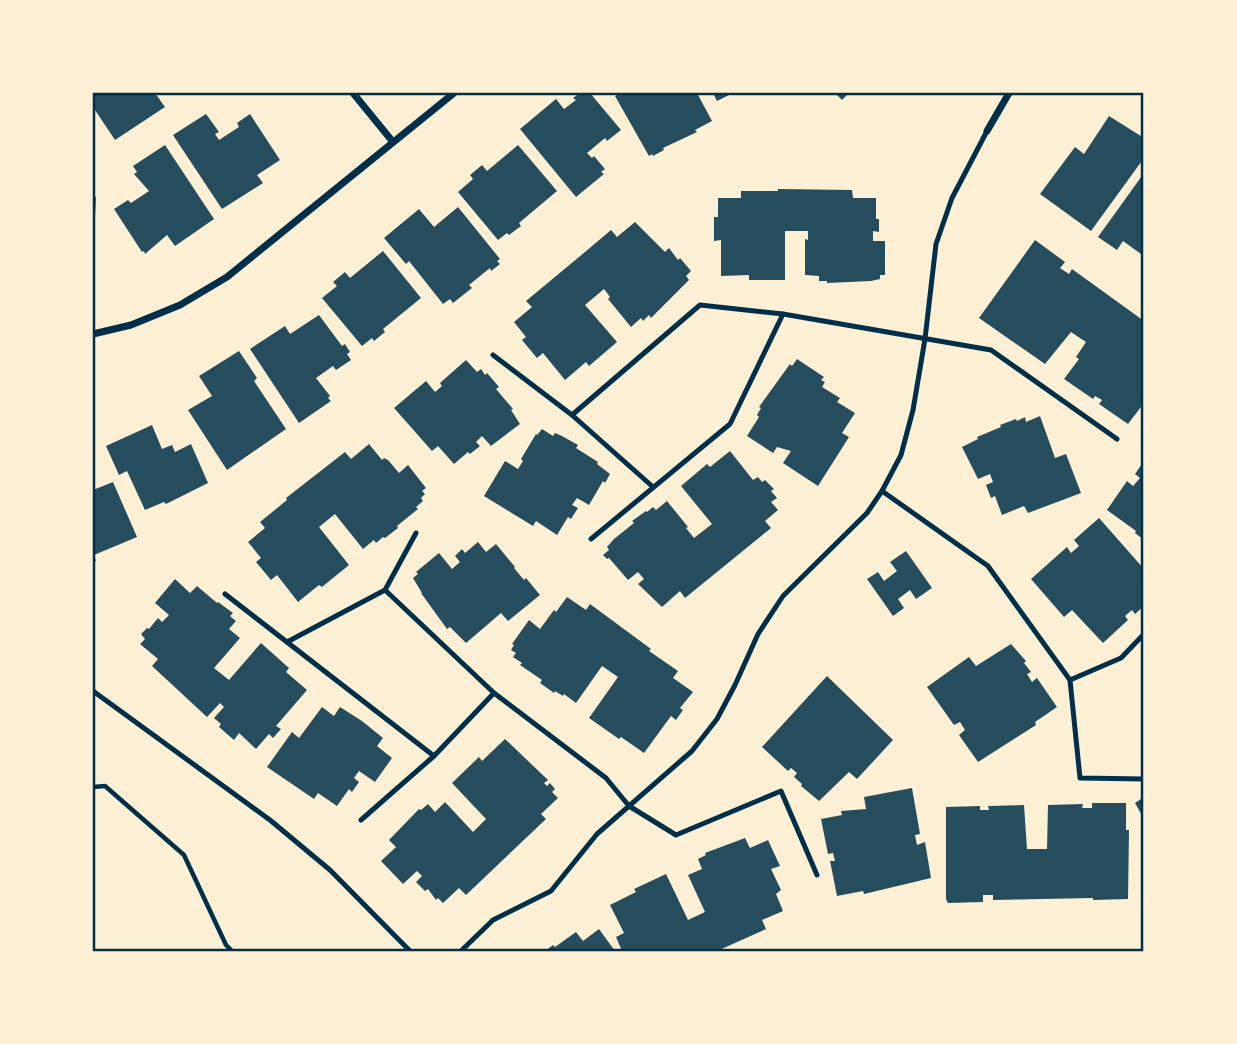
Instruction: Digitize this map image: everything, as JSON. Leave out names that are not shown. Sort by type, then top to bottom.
[{"type":"street","points":[[353,93],[393,142]]},
{"type":"street","points":[[93,334],[131,325],[180,305],[227,277],[454,93]]},
{"type":"street","points":[[987,131],[1009,93]]},
{"type":"lane","points":[[461,951],[493,920],[551,891],[597,834],[692,751],[717,719],[758,634],[783,596],[867,513],[882,491],[901,455],[914,411],[936,244],[952,198],[987,131]]},
{"type":"lane","points":[[572,415],[700,305],[783,314],[991,350],[1117,439]]},
{"type":"lane","points":[[590,539],[730,424],[783,314]]},
{"type":"lane","points":[[493,355],[572,415],[653,487]]},
{"type":"lane","points":[[882,491],[988,566],[1070,680],[1080,778],[1144,779]]},
{"type":"lane","points":[[288,642],[385,590],[416,533]]},
{"type":"lane","points":[[385,590],[494,693],[606,778],[629,806],[676,835],[780,791],[817,875]]},
{"type":"lane","points":[[225,594],[434,756]]},
{"type":"lane","points":[[1070,680],[1121,658],[1144,634]]},
{"type":"lane","points":[[93,691],[270,820],[330,870],[410,951]]},
{"type":"lane","points":[[361,820],[434,756],[494,693]]},
{"type":"path","points":[[93,787],[105,786],[184,855],[226,945],[232,951]]},
{"type":"building","points":[[93,93],[155,93],[165,107],[115,140],[93,107]]},
{"type":"building","points":[[580,93],[590,93],[621,130],[607,141],[605,138],[587,153],[592,158],[594,156],[605,169],[601,172],[604,174],[576,197],[520,129],[556,99],[564,109],[576,100],[573,98]]},
{"type":"building","points":[[621,93],[697,93],[712,121],[695,130],[697,132],[649,156],[615,96]]},
{"type":"building","points":[[713,93],[733,93],[717,101]]},
{"type":"building","points":[[835,93],[849,93],[842,100]]},
{"type":"building","points":[[206,114],[219,132],[215,134],[219,140],[239,127],[237,123],[250,114],[280,160],[257,175],[263,183],[222,209],[173,135]]},
{"type":"building","points":[[1109,116],[1144,138],[1144,158],[1091,231],[1040,194],[1075,147],[1084,154]]},
{"type":"building","points":[[165,145],[214,219],[175,246],[167,235],[145,254],[114,209],[128,200],[131,203],[149,191],[134,174],[137,172],[133,166]]},
{"type":"building","points":[[518,145],[557,191],[519,223],[521,226],[498,240],[458,192],[473,179],[470,175],[482,165],[487,171]]},
{"type":"building","points":[[1144,173],[1144,250],[1141,254],[1123,241],[1117,250],[1098,237]]},
{"type":"building","points":[[852,190],[853,198],[876,198],[879,232],[873,231],[873,241],[885,241],[885,275],[871,281],[827,283],[819,281],[819,276],[805,275],[805,239],[808,240],[808,231],[785,231],[785,280],[749,280],[749,275],[721,276],[721,240],[714,241],[714,217],[718,217],[718,198],[741,198],[741,191]]},
{"type":"building","points":[[93,197],[96,197],[95,217],[93,217]]},
{"type":"building","points":[[458,207],[500,259],[497,261],[500,264],[491,271],[490,268],[469,285],[472,288],[453,303],[450,299],[443,304],[409,261],[406,264],[384,238],[419,209],[434,227]]},
{"type":"building","points":[[635,222],[665,252],[669,248],[678,260],[680,258],[691,271],[686,276],[689,280],[651,318],[649,315],[643,321],[641,318],[631,327],[608,299],[610,297],[604,289],[585,305],[617,342],[589,366],[586,362],[565,380],[543,353],[537,358],[522,340],[526,337],[514,322],[532,307],[526,301],[611,230],[617,237]]},
{"type":"building","points":[[1035,240],[1065,262],[1060,268],[1069,274],[1072,269],[1144,321],[1144,403],[1128,424],[1099,404],[1102,400],[1095,396],[1093,399],[1064,379],[1079,359],[1076,357],[1086,342],[1071,332],[1045,364],[979,318]]},
{"type":"building","points":[[383,251],[421,298],[383,329],[385,332],[374,341],[372,338],[362,346],[322,298],[337,286],[333,282],[345,272],[350,278]]},
{"type":"building","points":[[319,315],[342,346],[345,344],[351,360],[336,370],[333,366],[316,378],[331,401],[299,423],[250,349],[285,326],[290,334]]},
{"type":"building","points":[[239,351],[257,378],[254,381],[286,429],[227,470],[188,410],[212,396],[199,376]]},
{"type":"building","points":[[797,359],[824,377],[821,380],[825,382],[822,387],[840,398],[837,402],[855,413],[842,433],[849,437],[818,486],[783,463],[791,451],[777,447],[773,453],[747,436],[759,417],[759,407],[790,364],[792,366]]},
{"type":"building","points":[[466,360],[477,372],[481,369],[485,375],[487,373],[499,387],[496,389],[513,409],[511,410],[520,424],[491,446],[482,436],[476,442],[480,446],[454,464],[438,446],[432,451],[394,408],[426,381],[435,392],[442,386],[440,383]]},
{"type":"building","points":[[1040,416],[1055,458],[1066,454],[1081,493],[1028,513],[1024,506],[1002,515],[995,496],[991,498],[986,485],[993,482],[990,474],[978,479],[962,447],[1001,427],[1000,425],[1025,417],[1026,422]]},
{"type":"building","points":[[152,425],[162,449],[172,445],[175,452],[191,444],[208,483],[166,504],[164,502],[145,510],[127,471],[119,475],[106,446]]},
{"type":"building","points":[[542,429],[578,445],[576,448],[598,462],[597,464],[610,474],[589,505],[577,498],[572,505],[578,508],[571,519],[568,517],[557,535],[536,521],[533,526],[484,496],[505,461],[518,469],[536,434]]},
{"type":"building","points":[[369,444],[382,460],[388,460],[399,473],[408,465],[426,488],[422,491],[425,494],[421,498],[423,501],[398,528],[363,549],[335,514],[319,527],[349,565],[298,602],[277,575],[271,580],[256,562],[261,558],[248,542],[265,528],[260,522],[287,500],[286,498],[345,452],[351,459]]},
{"type":"building","points":[[730,451],[753,480],[758,477],[762,482],[765,480],[774,489],[771,491],[777,498],[771,502],[778,510],[765,521],[771,528],[685,598],[680,591],[662,607],[638,584],[644,579],[638,572],[628,580],[609,558],[603,555],[609,550],[607,547],[614,539],[634,523],[632,521],[653,507],[656,510],[667,501],[694,538],[712,524],[681,486],[707,464],[710,467]]},
{"type":"building","points":[[1144,461],[1144,540],[1107,510],[1127,481],[1133,486],[1140,478],[1135,474]]},
{"type":"building","points":[[113,482],[137,537],[94,555],[96,561],[93,562],[93,490]]},
{"type":"building","points":[[1099,518],[1144,569],[1144,606],[1135,614],[1132,610],[1125,616],[1128,620],[1103,643],[1072,610],[1064,617],[1031,579],[1067,547],[1071,553],[1079,546],[1074,540]]},
{"type":"building","points":[[478,542],[486,552],[496,544],[524,580],[526,578],[540,595],[508,621],[501,613],[466,643],[450,627],[447,629],[413,578],[418,574],[416,572],[439,553],[452,569],[460,562],[455,556],[462,549],[465,553]]},
{"type":"building","points":[[906,551],[932,588],[916,599],[910,590],[898,599],[904,608],[893,616],[867,579],[878,572],[884,581],[897,571],[890,562]]},
{"type":"building","points":[[175,579],[190,593],[197,586],[233,613],[230,616],[236,621],[229,629],[240,638],[214,668],[229,680],[261,643],[289,668],[286,672],[307,690],[276,726],[281,729],[273,738],[269,734],[256,749],[239,733],[234,740],[219,727],[221,724],[214,718],[224,707],[220,703],[207,717],[152,666],[158,659],[140,644],[145,639],[141,634],[147,628],[158,618],[162,622],[169,615],[155,603]]},
{"type":"building","points":[[567,597],[586,610],[590,604],[651,649],[649,651],[678,671],[673,678],[693,692],[680,708],[683,710],[676,720],[671,716],[644,753],[589,718],[618,677],[602,666],[576,703],[540,683],[542,680],[513,657],[516,653],[511,650],[514,645],[512,644],[529,620],[540,629]]},
{"type":"building","points":[[1011,644],[1026,661],[1024,663],[1031,672],[1027,674],[1032,682],[1037,678],[1057,707],[1035,722],[1036,725],[978,762],[959,735],[965,730],[960,722],[954,725],[927,687],[969,657],[976,666]]},
{"type":"building","points":[[827,676],[893,740],[857,779],[849,772],[819,801],[801,786],[794,777],[797,773],[791,768],[788,771],[762,747]]},
{"type":"building","points":[[322,707],[334,716],[340,707],[362,721],[383,738],[377,746],[392,758],[375,782],[359,771],[354,778],[359,782],[352,792],[349,789],[337,806],[318,793],[314,799],[267,767],[292,732],[299,738]]},
{"type":"building","points":[[505,739],[548,780],[544,783],[547,786],[550,783],[555,789],[552,792],[558,798],[541,814],[546,819],[466,895],[459,888],[443,903],[438,898],[436,900],[428,889],[425,891],[416,882],[422,876],[417,871],[403,884],[381,861],[396,847],[389,840],[419,809],[428,804],[435,812],[445,802],[473,832],[486,819],[452,783],[479,757],[482,761]]},
{"type":"building","points":[[912,788],[920,834],[915,835],[917,845],[925,842],[931,878],[864,894],[863,891],[837,896],[830,861],[835,861],[833,853],[828,854],[821,819],[842,815],[841,811],[866,809],[864,797]]},
{"type":"building","points":[[1144,797],[1144,819],[1135,803]]},
{"type":"building","points":[[1092,803],[1126,803],[1126,830],[1129,830],[1128,899],[993,900],[993,895],[983,895],[983,902],[948,903],[946,807],[980,806],[980,810],[989,810],[988,806],[1024,805],[1027,849],[1047,849],[1048,805],[1083,804],[1082,808],[1092,808]]},
{"type":"building","points":[[745,838],[750,848],[768,840],[780,866],[771,869],[781,890],[776,894],[783,911],[762,920],[766,929],[717,951],[622,951],[616,937],[624,933],[610,905],[636,892],[634,889],[666,874],[688,920],[705,912],[688,875],[702,869],[698,859],[706,855],[705,853]]},
{"type":"building","points":[[599,929],[615,951],[545,951],[576,932],[583,941]]}]
